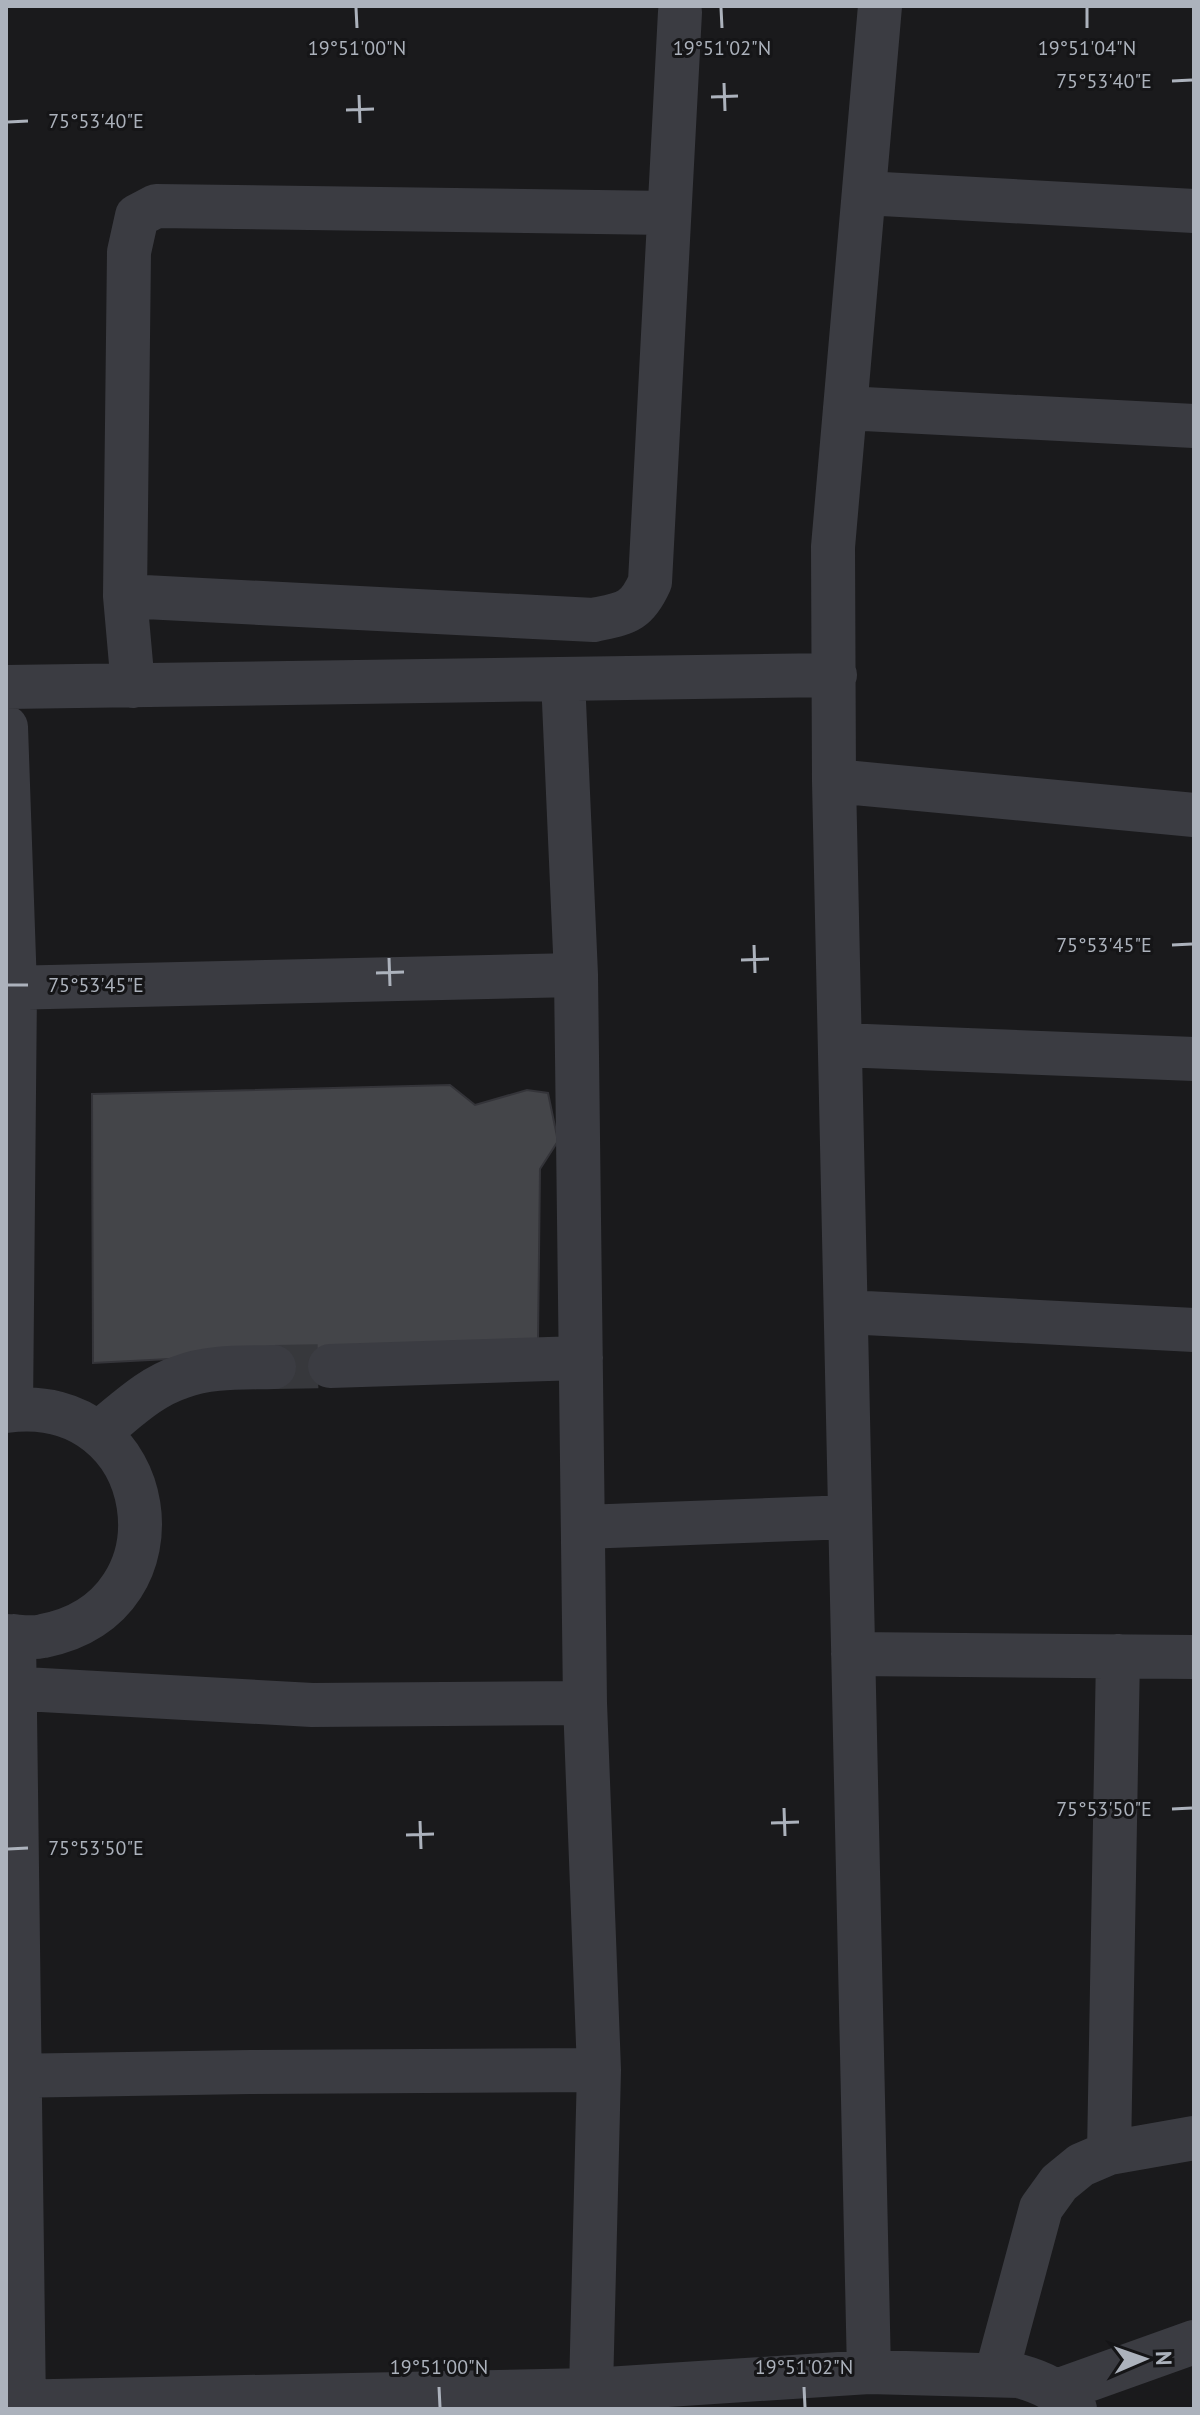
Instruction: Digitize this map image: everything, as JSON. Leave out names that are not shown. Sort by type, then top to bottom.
[{"type":"street","points":[[869,2372],[834,781],[833,547],[880,6]]},
{"type":"street","points":[[125,596],[594,620],[623,614],[641,602],[650,582],[680,12]]},
{"type":"street","points":[[864,193],[1194,211]]},
{"type":"street","points":[[133,686],[125,596],[129,252],[137,216],[156,206],[669,213]]},
{"type":"street","points":[[845,408],[1194,426]]},
{"type":"street","points":[[6,687],[835,675]]},
{"type":"street","points":[[563,679],[576,975],[585,1703],[599,2070],[591,2390]]},
{"type":"street","points":[[6,727],[10,988],[8,1410],[29,1407],[65,1414],[98,1433],[124,1461],[139,1497],[141,1535],[130,1572],[108,1604],[77,1626],[40,1637],[10,1636],[12,2076],[18,2404],[283,2402],[591,2390],[784,2394],[869,2372],[950,2392],[996,2375],[1019,2376],[1040,2382],[1066,2400],[1194,2342]]},
{"type":"street","points":[[834,781],[1194,815]]},
{"type":"street","points":[[10,988],[576,975]]},
{"type":"street","points":[[841,1045],[1194,1059]]},
{"type":"street","points":[[846,1312],[1194,1330]]},
{"type":"street","points":[[330,1366],[581,1358]]},
{"type":"street","points":[[98,1433],[143,1397],[180,1377],[216,1369],[274,1367]]},
{"type":"street","points":[[583,1527],[850,1517]]},
{"type":"street","points":[[853,1654],[1194,1657]]},
{"type":"street","points":[[1109,2153],[1118,1656]]},
{"type":"street","points":[[10,1688],[312,1705],[585,1703]]},
{"type":"street","points":[[12,2076],[599,2070]]},
{"type":"street","points":[[996,2375],[1041,2208],[1059,2183],[1081,2165],[1109,2153],[1194,2138]]},
{"type":"building","points":[[450,1085],[475,1105],[527,1090],[548,1093],[558,1141],[540,1169],[538,1340],[93,1363],[92,1094]]},
{"type":"tunnel","points":[[274,1367],[330,1366]]}]
